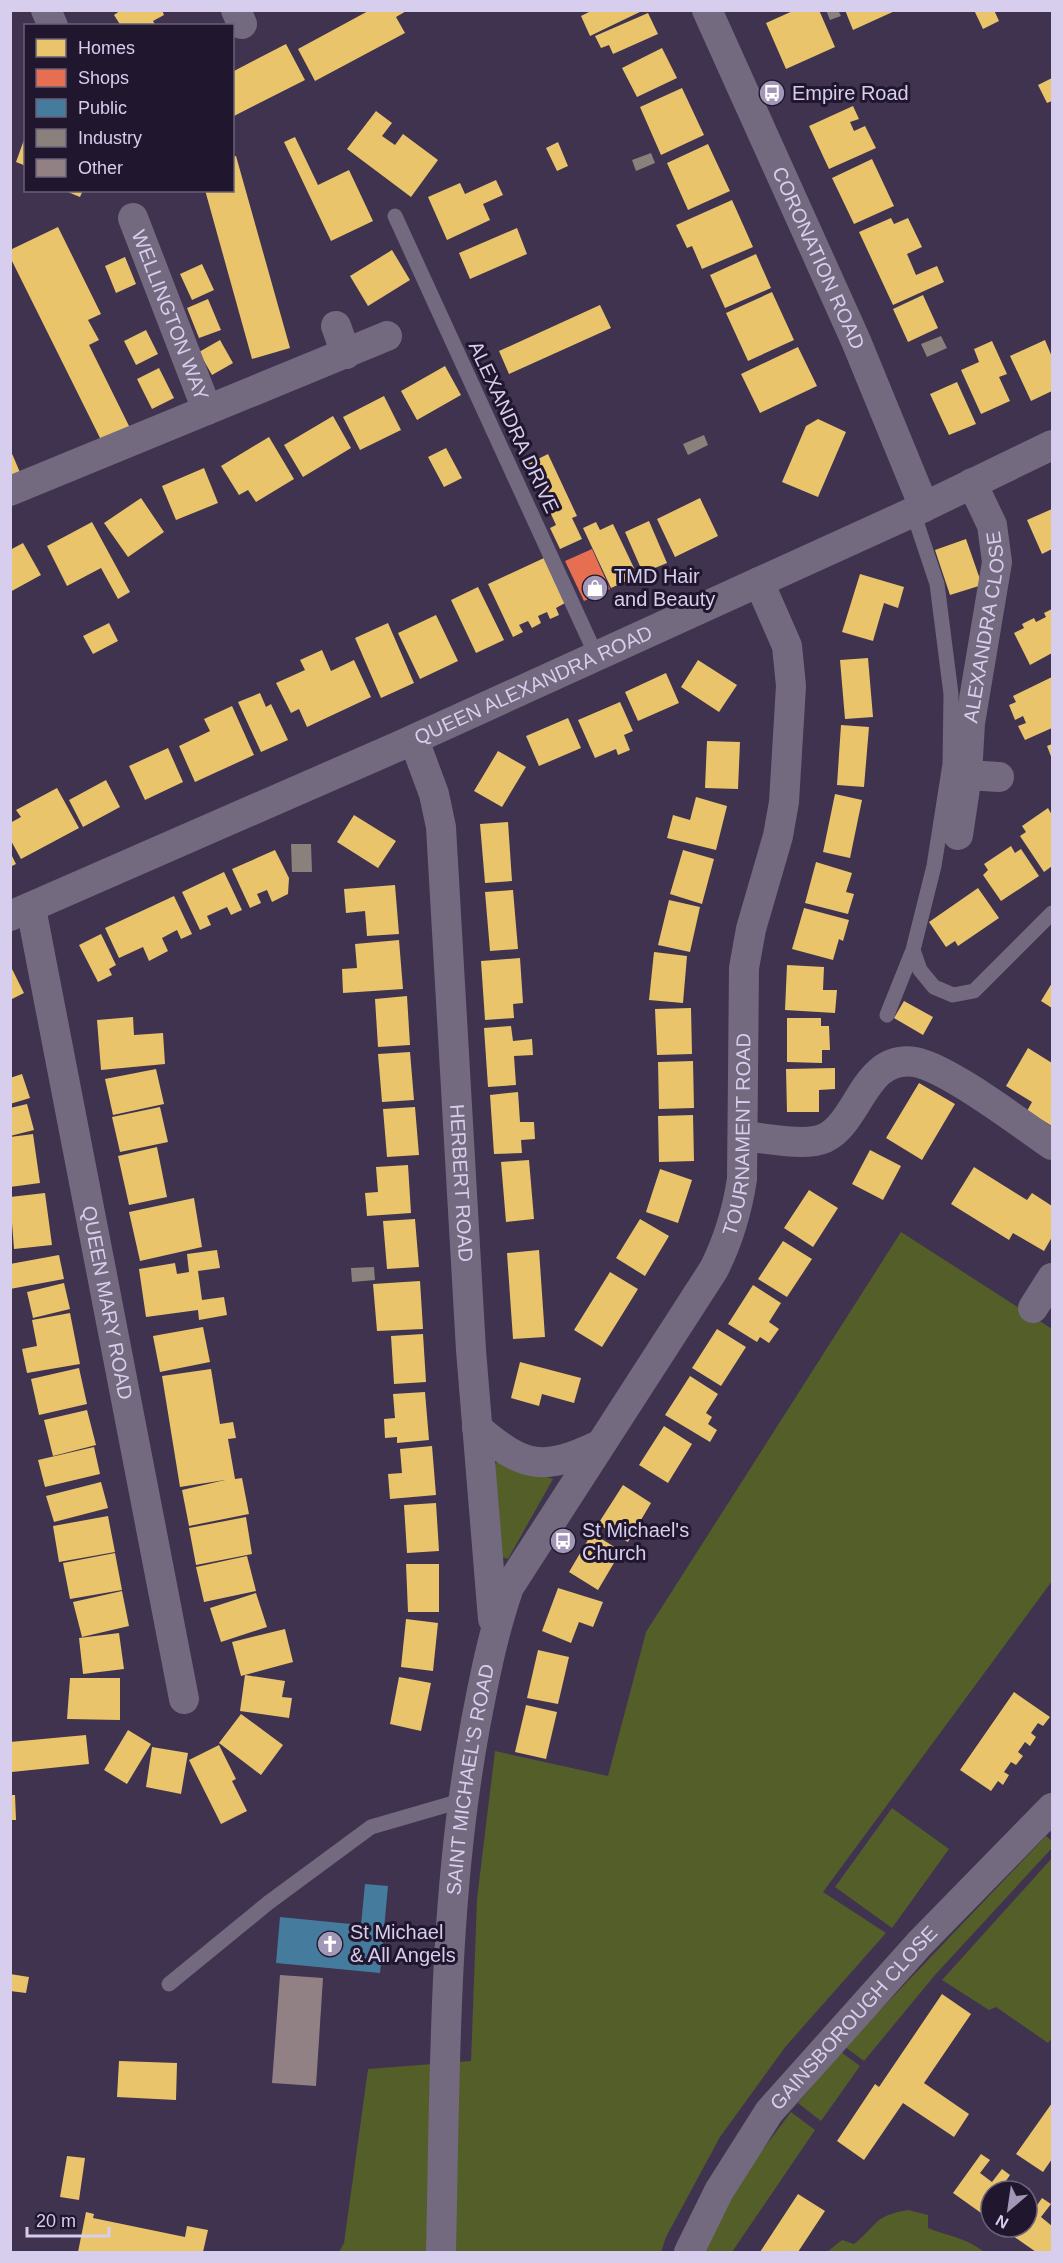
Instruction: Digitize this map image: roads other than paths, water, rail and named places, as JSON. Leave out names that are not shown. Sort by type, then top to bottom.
[{"type":"street","points":[[46,10],[52,24]]},
{"type":"street","name":"CORONATION ROAD","points":[[707,10],[851,330],[918,509]]},
{"type":"street","name":"WELLINGTON WAY","points":[[133,218],[207,410]]},
{"type":"street","name":"WELLINGTON WAY","points":[[10,491],[207,410],[341,340],[387,336]]},
{"type":"street","name":"QUEEN ALEXANDRA ROAD","points":[[21,912],[414,740],[1053,445]]},
{"type":"street","name":"ALEXANDRA CLOSE","points":[[958,835],[967,775],[970,723],[998,562],[992,525],[972,483]]},
{"type":"street","name":"TOURNAMENT ROAD","points":[[493,1631],[509,1587],[714,1269],[730,1237],[738,1211],[742,1179],[744,968],[751,929],[778,836],[784,802],[791,686],[786,646],[759,582]]},
{"type":"street","name":"HERBERT ROAD","points":[[414,740],[434,794],[441,827],[477,1428],[493,1631]]},
{"type":"street","points":[[967,775],[999,777]]},
{"type":"street","name":"QUEEN MARY ROAD","points":[[21,912],[184,1699]]},
{"type":"street","points":[[743,1136],[806,1143],[824,1138],[839,1129],[869,1081],[889,1067],[914,1062],[939,1070],[1053,1145]]},
{"type":"street","points":[[1033,1308],[1053,1278]]},
{"type":"street","points":[[477,1428],[502,1449],[543,1464],[567,1460],[599,1445]]},
{"type":"street","name":"SAINT MICHAEL'S ROAD","points":[[441,2253],[449,1954],[464,1800],[493,1631]]},
{"type":"street","name":"GAINSBOROUGH CLOSE","points":[[689,2253],[719,2191],[769,2112],[920,1943],[1053,1808]]},
{"type":"lane","name":"ALEXANDRA DRIVE","points":[[395,216],[596,655]]},
{"type":"lane","points":[[887,1015],[913,950],[934,866],[950,764],[951,694],[937,584],[918,509]]},
{"type":"lane","points":[[913,950],[920,970],[934,987],[953,995],[974,991],[1053,913]]},
{"type":"lane","points":[[169,1984],[268,1903],[371,1827],[464,1800]]},
{"type":"place","name":"Empire Road","points":[[772,93]]},
{"type":"place","name":"TMD Hair and Beauty","points":[[595,588]]},
{"type":"place","name":"St Michael's Church","points":[[563,1541]]},
{"type":"place","name":"St Michael & All Angels","points":[[330,1944]]}]
